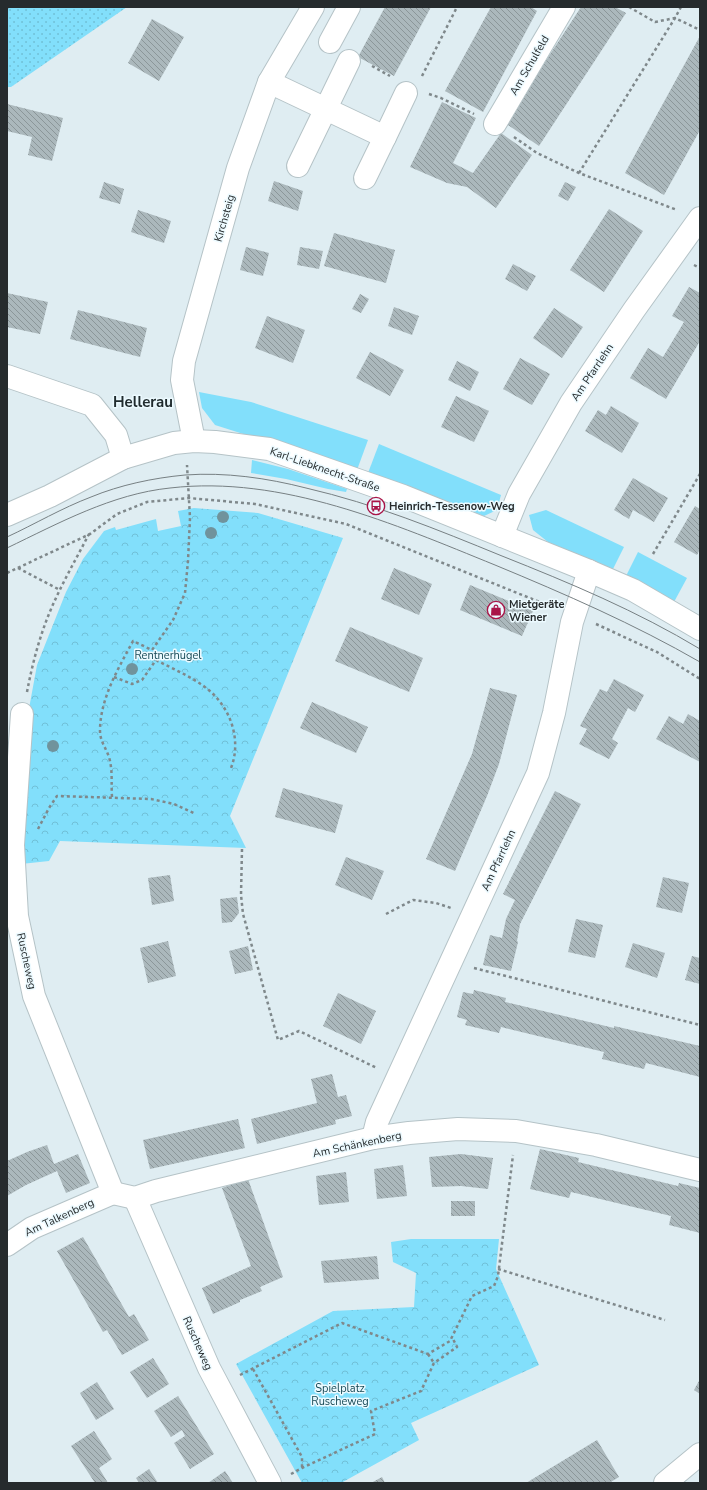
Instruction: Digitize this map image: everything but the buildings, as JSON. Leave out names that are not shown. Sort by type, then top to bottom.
[{"type":"street","name":"Kirchsteig","points":[[194,441],[182,380],[184,361],[238,168],[269,82],[313,7]]},
{"type":"street","points":[[330,42],[349,7]]},
{"type":"street","name":"Am Schulfeld","points":[[495,124],[557,9]]},
{"type":"street","points":[[298,166],[348,61]]},
{"type":"street","points":[[269,82],[385,137]]},
{"type":"street","points":[[365,178],[385,137],[413,88]]},
{"type":"street","name":"Am Pfarrlehn","points":[[502,536],[519,494],[571,403],[634,310],[700,218]]},
{"type":"street","points":[[7,376],[92,404],[116,435],[123,458]]},
{"type":"street","name":"Karl-Liebknecht-Straße","points":[[7,515],[50,496],[123,458],[174,443],[194,441],[226,442],[269,449],[403,496],[589,571],[633,590],[700,628]]},
{"type":"street","name":"Am Pfarrlehn","points":[[373,1138],[376,1122],[538,773],[554,713],[574,614],[589,571]]},
{"type":"street","name":"Ruscheweg","points":[[22,714],[13,845],[17,916],[34,996],[113,1193]]},
{"type":"street","name":"Am Schänkenberg","points":[[135,1198],[156,1191],[373,1138],[458,1129],[516,1131],[596,1145],[700,1170]]},
{"type":"street","points":[[113,1193],[135,1198]]},
{"type":"street","name":"Am Talkenberg","points":[[7,1245],[32,1228],[113,1193]]},
{"type":"street","name":"Ruscheweg","points":[[135,1198],[209,1368],[280,1479]]},
{"type":"street","points":[[665,1483],[700,1454]]},
{"type":"path","points":[[413,88],[457,7]]},
{"type":"path","points":[[629,7],[655,22],[675,18],[700,30]]},
{"type":"path","points":[[579,173],[681,7]]},
{"type":"path","points":[[152,650],[173,620],[185,593],[188,561],[189,498],[187,470]]},
{"type":"path","points":[[653,554],[700,474]]},
{"type":"path","points":[[7,573],[90,534],[117,514],[147,502],[189,498],[255,504],[346,524],[458,568],[574,614],[657,652],[700,679]]},
{"type":"path","points":[[22,714],[31,670],[43,629],[60,590],[90,534]]},
{"type":"path","points":[[17,567],[60,590]]},
{"type":"path","points":[[112,797],[112,771],[109,756],[102,742],[100,731],[104,707],[114,677],[133,642],[152,650],[156,660],[202,685],[220,700],[231,720],[235,737],[234,761],[231,768]]},
{"type":"path","points":[[114,677],[132,684],[142,680],[156,660]]},
{"type":"path","points":[[49,808],[58,796],[112,797],[154,800],[174,804],[196,814]]},
{"type":"path","points":[[242,849],[241,895],[243,914],[278,1040],[299,1031],[379,1069]]},
{"type":"path","points":[[386,914],[413,900],[436,903],[456,910]]},
{"type":"path","points":[[477,969],[700,1025]]},
{"type":"path","points":[[428,1354],[450,1341],[472,1296],[494,1286],[498,1276],[514,1150]]},
{"type":"path","points":[[498,1269],[665,1320]]},
{"type":"path","points":[[241,1374],[342,1323],[428,1354],[434,1363]]},
{"type":"path","points":[[280,1479],[376,1434],[371,1411],[421,1391],[434,1363],[457,1347],[452,1337]]},
{"type":"path","points":[[252,1369],[302,1457],[302,1468]]},
{"type":"green space","points":[[7,7],[127,7],[11,87],[7,87]]},
{"type":"green space","points":[[199,392],[251,402],[368,440],[357,470],[215,425],[202,408]]},
{"type":"green space","points":[[379,444],[501,495],[497,510],[484,516],[368,473]]},
{"type":"green space","points":[[252,460],[288,469],[347,489],[346,492],[328,489],[286,479],[251,473]]},
{"type":"green space","name":"Rentnerhügel","points":[[194,508],[258,513],[343,538],[230,816],[246,848],[60,841],[49,861],[21,864],[28,714],[37,665],[66,592],[83,559],[104,531],[115,527],[116,530],[156,519],[158,531],[181,526],[178,511]]},
{"type":"green space","points":[[546,510],[624,547],[612,571],[548,542],[533,530],[529,515]]},
{"type":"green space","points":[[638,552],[687,578],[674,602],[626,576]]},
{"type":"green space","name":"Spielplatz Ruscheweg","points":[[411,1239],[499,1239],[496,1269],[539,1365],[411,1423],[419,1440],[341,1483],[302,1483],[236,1364],[333,1311],[414,1307],[416,1273],[393,1262],[391,1242]]},
{"type":"tram line","points":[[7,537],[80,501],[113,489],[149,480],[200,474],[231,475],[261,479],[291,484],[332,494],[381,509],[429,527],[603,598],[652,622],[700,649]]},
{"type":"tram line","points":[[7,548],[86,511],[127,496],[170,488],[212,486],[254,489],[295,496],[337,506],[417,534],[573,598],[625,622],[700,662]]},
{"type":"place","name":"Heinrich-Tessenow-Weg","points":[[376,506]]},
{"type":"place","name":"Mietgeräte Wiener","points":[[496,610]]},
{"type":"district","name":"Hellerau","points":[[143,402]]}]
